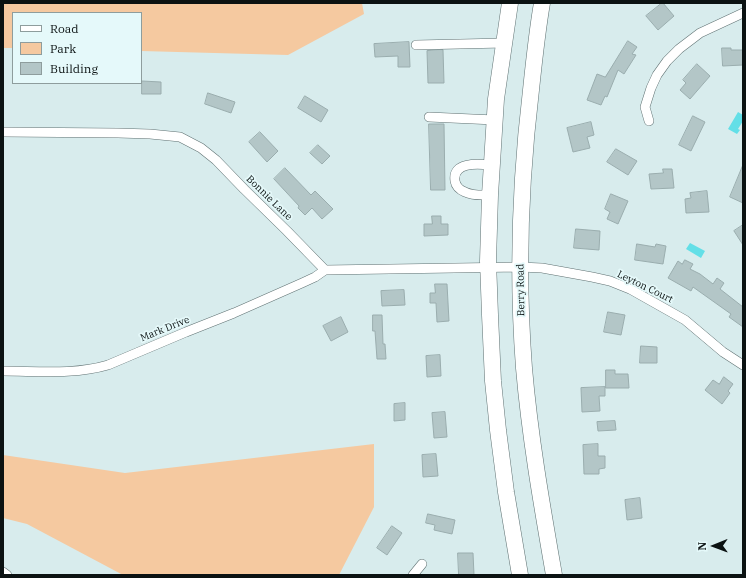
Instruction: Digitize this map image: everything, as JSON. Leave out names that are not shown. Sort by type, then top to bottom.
[{"type":"highway","points":[[510,3],[496,99],[491,165],[488,267],[493,381],[498,430],[506,492],[520,575]]},
{"type":"highway","name":"Berry Road","points":[[542,3],[526,131],[520,267],[522,333],[528,402],[537,470],[554,575]]},
{"type":"street","points":[[649,121],[645,107],[656,75],[667,60],[678,49],[700,33],[743,13]]},
{"type":"street","points":[[416,45],[504,43]]},
{"type":"street","points":[[429,117],[495,120]]},
{"type":"street","name":"Bonnie Lane","points":[[3,132],[118,133],[180,137],[201,148],[216,160],[325,270]]},
{"type":"street","points":[[490,195],[466,193],[458,188],[455,174],[459,169],[467,165],[491,165]]},
{"type":"street","points":[[325,270],[520,267]]},
{"type":"street","name":"Leyton Court","points":[[520,267],[542,268],[610,281],[630,290],[685,320],[723,352],[743,365]]},
{"type":"street","name":"Mark Drive","points":[[3,371],[81,371],[108,365],[274,296],[315,277],[325,270]]},
{"type":"street","points":[[413,575],[422,564]]},
{"type":"street","points":[[3,572],[7,575]]},
{"type":"green space","points":[[3,3],[362,3],[364,14],[288,55],[142,51],[142,12],[12,12],[12,48],[3,48]]},
{"type":"green space","points":[[374,444],[374,507],[339,575],[123,575],[27,524],[3,518],[3,455],[125,473]]},
{"type":"water","points":[[738,112],[743,115],[743,121],[737,134],[728,129]]},
{"type":"water","points":[[690,243],[705,251],[701,258],[686,249]]},
{"type":"building","points":[[662,3],[674,16],[658,30],[646,16]]},
{"type":"building","points":[[628,41],[637,47],[632,54],[636,55],[624,74],[618,70],[607,97],[605,96],[601,105],[587,100],[597,74],[605,77]]},
{"type":"building","points":[[409,42],[410,67],[398,67],[398,56],[375,57],[374,44]]},
{"type":"building","points":[[722,48],[743,50],[743,65],[723,66]]},
{"type":"building","points":[[443,50],[444,83],[428,83],[427,51]]},
{"type":"building","points":[[697,64],[710,76],[690,99],[680,90],[686,83],[683,80]]},
{"type":"building","points":[[142,81],[161,82],[161,94],[142,94]]},
{"type":"building","points":[[208,93],[235,102],[231,113],[205,104]]},
{"type":"building","points":[[305,96],[328,110],[321,122],[298,108]]},
{"type":"building","points":[[693,116],[705,122],[691,151],[679,145]]},
{"type":"building","points":[[591,122],[594,135],[587,137],[590,148],[573,152],[567,128]]},
{"type":"building","points":[[429,124],[444,124],[445,190],[431,190]]},
{"type":"building","points":[[260,132],[278,151],[267,162],[249,142]]},
{"type":"building","points":[[318,145],[330,156],[322,164],[310,153]]},
{"type":"building","points":[[616,149],[637,161],[628,175],[607,162]]},
{"type":"building","points":[[743,165],[743,203],[730,197]]},
{"type":"building","points":[[285,168],[311,195],[315,191],[333,209],[322,219],[312,208],[305,215],[298,208],[299,206],[274,179]]},
{"type":"building","points":[[663,169],[672,169],[674,188],[651,189],[649,174],[663,173]]},
{"type":"building","points":[[707,191],[709,212],[686,213],[685,199],[691,198],[690,193]]},
{"type":"building","points":[[611,194],[628,201],[618,224],[607,219],[610,212],[605,209]]},
{"type":"building","points":[[432,216],[441,216],[441,224],[448,224],[448,235],[424,236],[424,224],[432,224]]},
{"type":"building","points":[[743,225],[743,245],[734,231]]},
{"type":"building","points":[[576,229],[600,231],[599,250],[574,248]]},
{"type":"building","points":[[637,244],[655,247],[656,244],[666,246],[663,264],[635,260]]},
{"type":"building","points":[[685,260],[693,264],[690,269],[700,274],[713,284],[717,278],[724,283],[720,289],[743,307],[743,327],[729,317],[731,314],[693,287],[691,291],[668,278],[678,261],[682,264]]},
{"type":"building","points":[[435,284],[447,284],[449,321],[437,322],[436,303],[430,303],[430,293],[435,293]]},
{"type":"building","points":[[404,290],[405,305],[382,306],[381,291]]},
{"type":"building","points":[[608,312],[625,315],[621,335],[604,332]]},
{"type":"building","points":[[373,315],[382,315],[383,344],[385,344],[386,359],[377,359],[375,331],[373,331]]},
{"type":"building","points":[[341,317],[348,332],[331,341],[323,326]]},
{"type":"building","points":[[641,346],[657,347],[657,363],[640,363]]},
{"type":"building","points":[[440,355],[441,376],[427,377],[426,356]]},
{"type":"building","points":[[606,370],[615,370],[615,374],[628,374],[629,388],[606,388]]},
{"type":"building","points":[[724,377],[733,384],[728,391],[730,393],[722,404],[705,390],[713,380],[719,384]]},
{"type":"building","points":[[605,387],[605,396],[599,396],[600,411],[582,412],[581,388]]},
{"type":"building","points":[[405,403],[405,420],[394,421],[394,404]]},
{"type":"building","points":[[445,412],[447,437],[434,438],[432,413]]},
{"type":"building","points":[[615,421],[616,430],[598,431],[597,422]]},
{"type":"building","points":[[598,444],[598,456],[605,456],[605,468],[599,469],[599,474],[584,474],[583,445]]},
{"type":"building","points":[[436,454],[438,476],[423,477],[422,455]]},
{"type":"building","points":[[640,498],[642,518],[627,520],[625,500]]},
{"type":"building","points":[[428,514],[455,520],[452,534],[434,530],[435,525],[426,523]]},
{"type":"building","points":[[392,526],[402,533],[387,555],[377,548]]},
{"type":"building","points":[[458,553],[473,553],[474,575],[459,575]]}]
